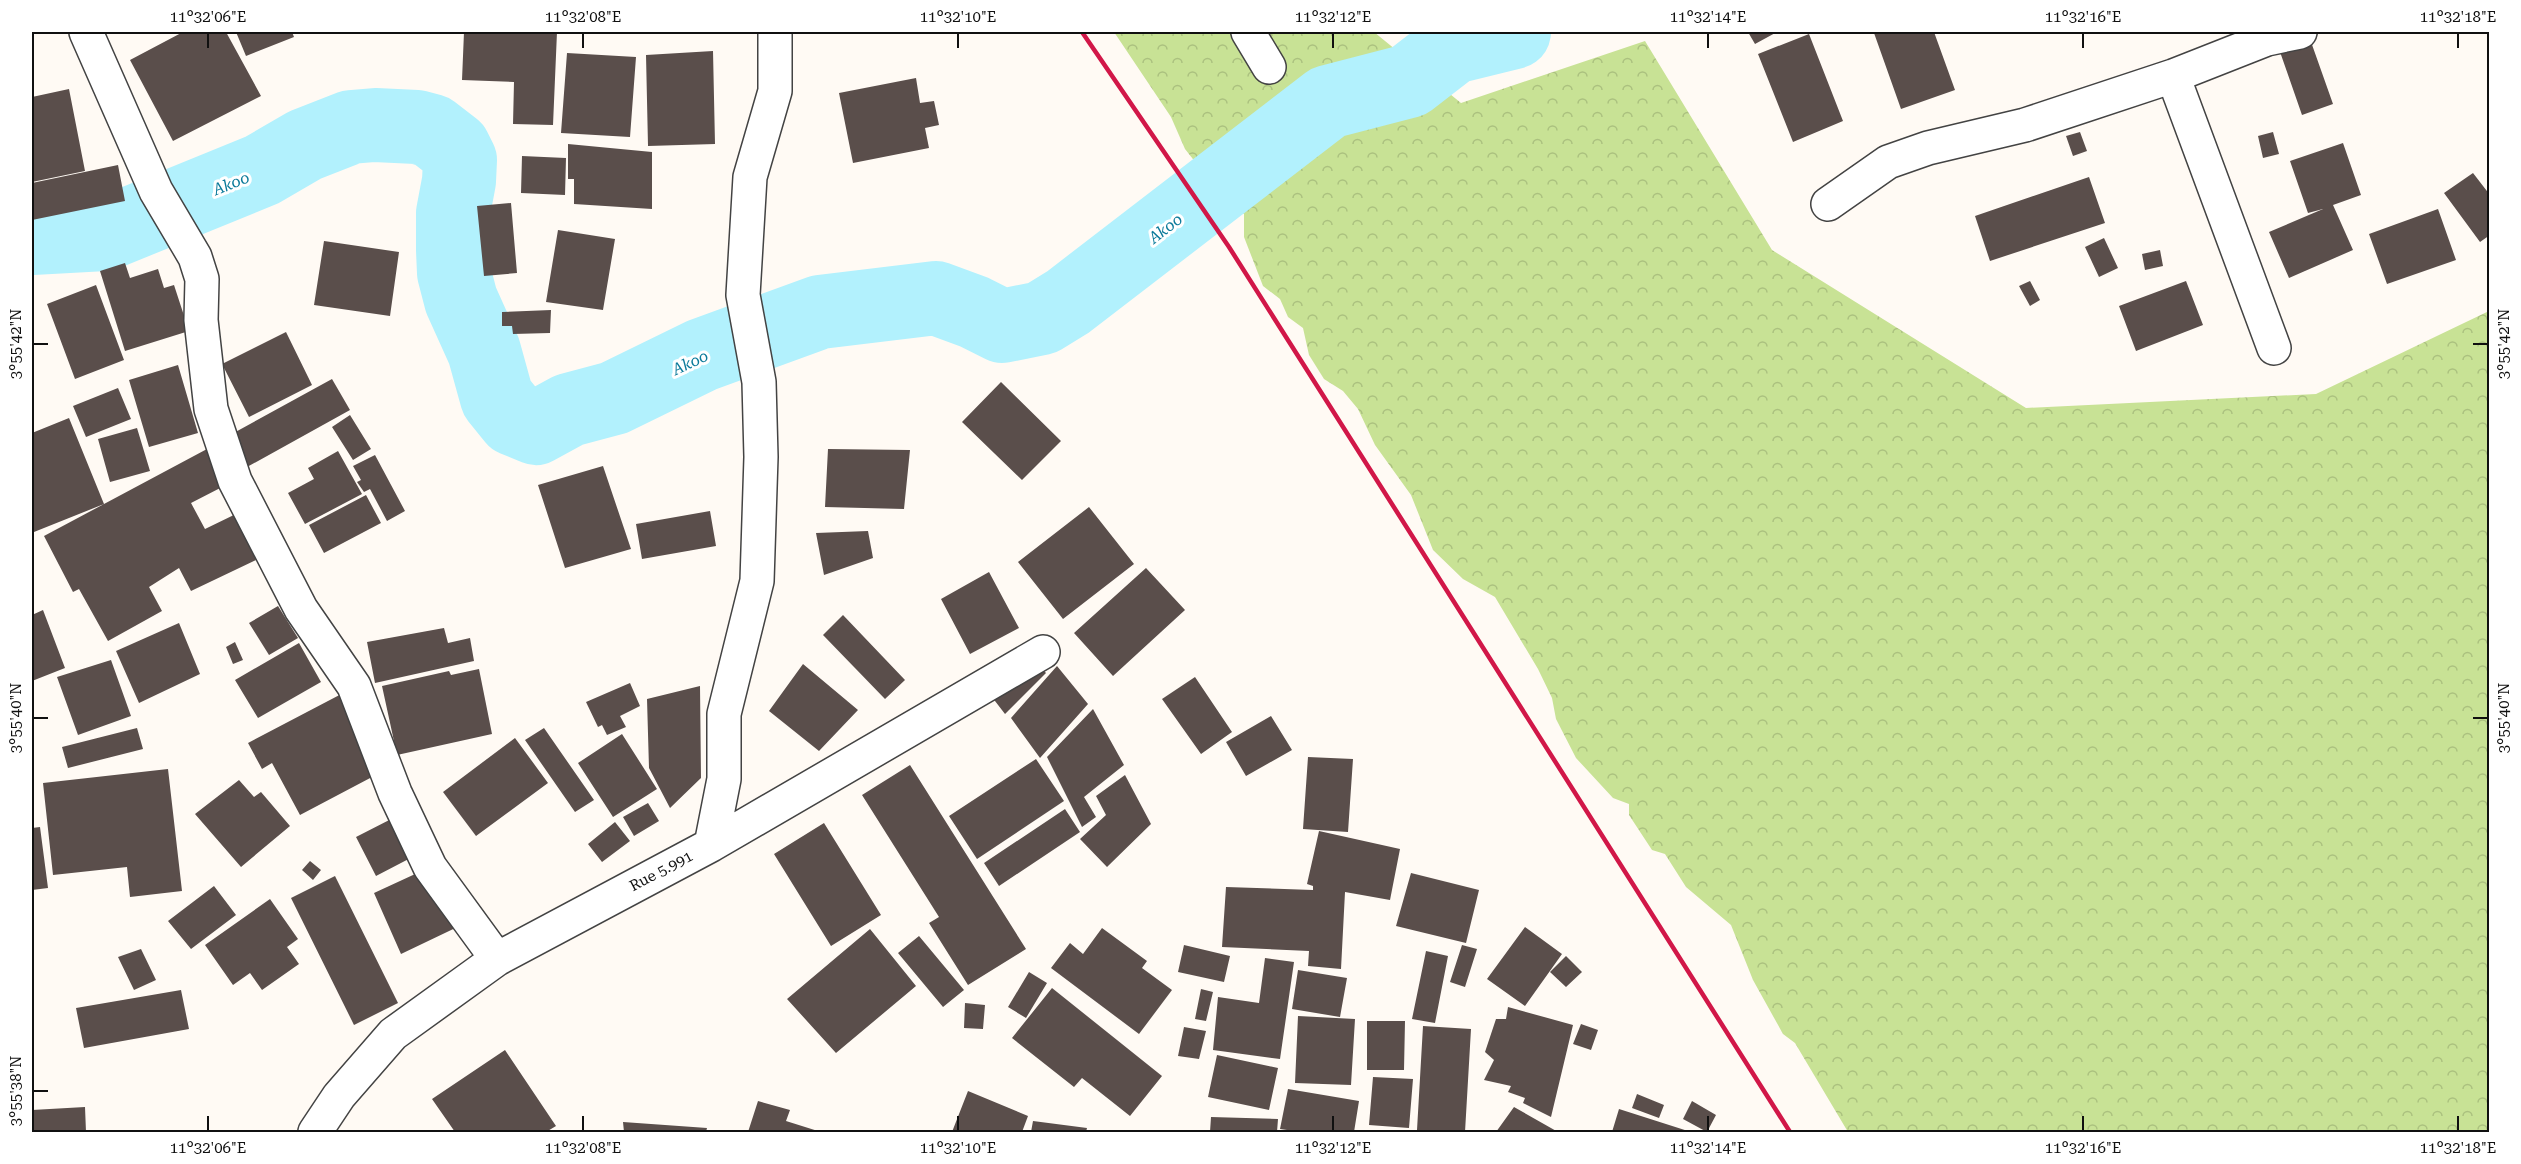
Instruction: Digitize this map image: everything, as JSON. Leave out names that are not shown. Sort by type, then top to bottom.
[{"type":"street","points":[[86,32],[156,191],[195,256],[202,279],[201,320],[211,409],[235,481],[302,609],[354,686],[395,793],[430,867],[496,959]]},
{"type":"street","points":[[711,845],[724,779],[724,714],[757,581],[761,457],[759,382],[743,295],[750,177],[775,91],[775,32]]},
{"type":"street","points":[[1248,32],[1269,67]]},
{"type":"street","points":[[1828,204],[1888,162],[1928,148],[2025,125],[2173,76],[2266,39],[2301,32]]},
{"type":"street","points":[[2173,76],[2274,348]]},
{"type":"street","name":"Rue 5.991","points":[[315,1132],[339,1096],[393,1034],[496,959],[711,845],[1043,652]]},
{"type":"green space","points":[[1114,32],[1374,32],[1461,103],[1645,41],[1772,250],[2026,408],[2316,394],[2489,311],[2489,1132],[1848,1132],[1795,1043],[1783,1034],[1753,980],[1731,925],[1686,887],[1665,854],[1652,850],[1629,815],[1629,804],[1613,798],[1576,758],[1556,719],[1552,698],[1538,669],[1495,597],[1463,579],[1433,550],[1411,495],[1375,445],[1358,409],[1343,391],[1324,379],[1309,355],[1303,328],[1288,317],[1280,299],[1263,286],[1244,237],[1244,214],[1229,205],[1185,149],[1171,117]]},
{"type":"building","points":[[183,32],[226,32],[261,96],[173,141],[130,60]]},
{"type":"building","points":[[236,32],[292,32],[294,37],[246,56]]},
{"type":"building","points":[[464,32],[557,32],[553,125],[513,124],[514,82],[462,80]]},
{"type":"building","points":[[1748,32],[1777,32],[1755,44]]},
{"type":"building","points":[[1934,32],[1955,90],[1901,109],[1874,33]]},
{"type":"building","points":[[1809,34],[1843,121],[1793,142],[1758,54]]},
{"type":"building","points":[[2310,39],[2333,104],[2302,115],[2279,49]]},
{"type":"building","points":[[713,51],[715,144],[648,146],[646,55]]},
{"type":"building","points":[[567,53],[636,57],[630,137],[561,133]]},
{"type":"building","points":[[916,78],[920,103],[934,101],[939,125],[925,128],[929,148],[853,163],[839,93]]},
{"type":"building","points":[[69,89],[85,171],[32,182],[32,97]]},
{"type":"building","points":[[2080,132],[2087,151],[2073,156],[2066,136]]},
{"type":"building","points":[[2273,132],[2279,154],[2263,158],[2258,136]]},
{"type":"building","points":[[2343,143],[2361,195],[2333,205],[2353,250],[2289,278],[2269,232],[2323,209],[2308,213],[2290,161]]},
{"type":"building","points":[[568,144],[652,152],[652,209],[574,204],[574,179],[568,179]]},
{"type":"building","points":[[522,156],[566,158],[565,195],[521,193]]},
{"type":"building","points":[[118,165],[125,201],[32,220],[32,183]]},
{"type":"building","points":[[2473,173],[2490,195],[2490,235],[2480,242],[2444,193]]},
{"type":"building","points":[[2089,177],[2105,223],[1990,261],[1975,216]]},
{"type":"building","points":[[511,203],[517,273],[484,276],[477,206]]},
{"type":"building","points":[[2438,209],[2456,260],[2387,284],[2369,234]]},
{"type":"building","points":[[558,230],[615,239],[603,310],[546,302]]},
{"type":"building","points":[[2104,238],[2118,268],[2099,277],[2085,247]]},
{"type":"building","points":[[324,241],[399,252],[390,316],[314,305]]},
{"type":"building","points":[[2160,250],[2163,266],[2145,270],[2142,254]]},
{"type":"building","points":[[125,263],[130,278],[158,269],[164,288],[174,285],[189,331],[125,351],[100,271]]},
{"type":"building","points":[[2030,281],[2040,300],[2030,306],[2019,286]]},
{"type":"building","points":[[2186,281],[2203,325],[2136,351],[2119,306]]},
{"type":"building","points":[[96,285],[124,360],[75,379],[47,304]]},
{"type":"building","points":[[551,310],[550,333],[513,334],[512,326],[502,326],[502,312]]},
{"type":"building","points":[[286,332],[312,385],[249,417],[222,364]]},
{"type":"building","points":[[178,365],[198,433],[149,447],[129,380]]},
{"type":"building","points":[[332,379],[350,410],[247,467],[230,435]]},
{"type":"building","points":[[1001,382],[1061,441],[1022,480],[962,422]]},
{"type":"building","points":[[118,388],[131,419],[86,437],[73,406]]},
{"type":"building","points":[[350,415],[371,449],[353,460],[332,427]]},
{"type":"building","points":[[69,418],[104,504],[34,532],[32,526],[32,433]]},
{"type":"building","points":[[137,428],[150,471],[110,482],[98,439]]},
{"type":"building","points":[[207,449],[226,485],[191,503],[205,529],[240,512],[250,533],[245,536],[256,560],[191,591],[179,568],[149,587],[162,611],[108,641],[79,589],[73,592],[44,536]]},
{"type":"building","points":[[828,449],[910,450],[904,509],[825,507]]},
{"type":"building","points":[[338,451],[362,494],[305,524],[288,493],[314,479],[308,468]]},
{"type":"building","points":[[375,455],[405,511],[387,521],[370,489],[364,492],[357,482],[361,480],[353,466]]},
{"type":"building","points":[[603,466],[631,549],[565,568],[538,485]]},
{"type":"building","points":[[366,495],[381,523],[324,553],[309,525]]},
{"type":"building","points":[[1089,507],[1134,564],[1063,619],[1018,562]]},
{"type":"building","points":[[710,511],[716,546],[642,559],[636,524]]},
{"type":"building","points":[[868,531],[873,558],[824,575],[816,533]]},
{"type":"building","points":[[1146,568],[1185,610],[1113,676],[1074,633]]},
{"type":"building","points":[[989,572],[1019,628],[970,654],[941,599]]},
{"type":"building","points":[[278,606],[298,638],[269,655],[249,623]]},
{"type":"building","points":[[43,610],[65,668],[32,681],[32,615]]},
{"type":"building","points":[[843,615],[905,680],[885,699],[823,635]]},
{"type":"building","points":[[179,623],[200,674],[139,703],[116,651]]},
{"type":"building","points":[[444,628],[448,643],[470,638],[474,661],[375,683],[367,642]]},
{"type":"building","points":[[235,642],[243,660],[233,664],[226,647]]},
{"type":"building","points":[[299,643],[321,682],[258,718],[235,680]]},
{"type":"building","points":[[1024,650],[1046,673],[1005,714],[985,688]]},
{"type":"building","points":[[111,660],[131,716],[78,735],[57,677]]},
{"type":"building","points":[[803,664],[858,710],[819,751],[769,711]]},
{"type":"building","points":[[1057,666],[1088,704],[1040,758],[1011,718]]},
{"type":"building","points":[[479,669],[492,734],[397,755],[382,686],[449,671],[451,675]]},
{"type":"building","points":[[1195,677],[1232,732],[1201,754],[1162,699]]},
{"type":"building","points":[[630,683],[640,706],[620,716],[626,727],[607,735],[602,725],[598,727],[586,702]]},
{"type":"building","points":[[700,686],[701,778],[670,808],[649,768],[647,699]]},
{"type":"building","points":[[349,690],[391,767],[300,815],[272,763],[262,769],[248,743]]},
{"type":"building","points":[[1093,709],[1124,765],[1084,797],[1096,817],[1082,827],[1047,757]]},
{"type":"building","points":[[1271,716],[1292,750],[1246,776],[1226,742]]},
{"type":"building","points":[[137,728],[143,749],[68,768],[62,747]]},
{"type":"building","points":[[544,728],[594,800],[575,812],[525,740]]},
{"type":"building","points":[[622,734],[657,789],[613,817],[578,763]]},
{"type":"building","points":[[515,738],[548,783],[476,836],[443,792]]},
{"type":"building","points":[[1308,757],[1353,759],[1348,832],[1303,829]]},
{"type":"building","points":[[1036,759],[1064,801],[977,859],[949,816]]},
{"type":"building","points":[[910,765],[1026,949],[968,985],[929,923],[939,917],[862,795]]},
{"type":"building","points":[[168,769],[182,891],[130,897],[127,867],[53,875],[43,783]]},
{"type":"building","points":[[1125,775],[1151,824],[1107,867],[1080,839],[1106,815],[1096,796]]},
{"type":"building","points":[[239,780],[254,797],[261,792],[290,826],[241,867],[195,814]]},
{"type":"building","points":[[648,803],[659,821],[634,836],[623,817]]},
{"type":"building","points":[[1065,809],[1080,832],[999,886],[984,863]]},
{"type":"building","points":[[401,814],[424,851],[376,876],[356,837]]},
{"type":"building","points":[[615,822],[630,841],[602,862],[588,844]]},
{"type":"building","points":[[824,823],[881,915],[831,946],[774,854]]},
{"type":"building","points":[[40,827],[48,888],[32,890],[32,828]]},
{"type":"building","points":[[1319,831],[1400,849],[1390,900],[1345,892],[1341,969],[1308,966],[1309,951],[1222,947],[1226,887],[1313,890],[1313,886],[1307,884]]},
{"type":"building","points":[[310,861],[321,870],[313,880],[302,870]]},
{"type":"building","points":[[439,863],[470,921],[401,954],[374,893]]},
{"type":"building","points":[[1411,873],[1479,890],[1466,943],[1396,926]]},
{"type":"building","points":[[335,876],[398,1003],[354,1025],[291,898]]},
{"type":"building","points":[[214,886],[236,915],[191,949],[168,921]]},
{"type":"building","points":[[270,899],[298,939],[287,947],[299,964],[262,990],[250,973],[233,985],[205,945]]},
{"type":"building","points":[[1525,927],[1562,954],[1525,1006],[1487,979]]},
{"type":"building","points":[[1102,928],[1147,961],[1142,968],[1172,990],[1139,1034],[1051,968],[1070,943],[1083,954]]},
{"type":"building","points":[[870,929],[916,986],[836,1053],[787,999]]},
{"type":"building","points":[[919,936],[964,990],[943,1007],[898,953]]},
{"type":"building","points":[[1184,945],[1230,956],[1224,982],[1178,972]]},
{"type":"building","points":[[1462,945],[1477,949],[1465,987],[1450,982]]},
{"type":"building","points":[[141,949],[156,980],[134,990],[118,957]]},
{"type":"building","points":[[1426,951],[1448,956],[1435,1023],[1412,1019]]},
{"type":"building","points":[[1566,956],[1582,972],[1566,987],[1550,972]]},
{"type":"building","points":[[1265,958],[1294,962],[1280,1059],[1213,1050],[1218,997],[1259,1003]]},
{"type":"building","points":[[1298,970],[1347,978],[1340,1017],[1292,1009]]},
{"type":"building","points":[[1029,972],[1047,983],[1026,1018],[1008,1007]]},
{"type":"building","points":[[1052,988],[1162,1076],[1130,1116],[1082,1078],[1074,1087],[1012,1038]]},
{"type":"building","points":[[1201,989],[1213,992],[1206,1021],[1195,1019]]},
{"type":"building","points":[[181,990],[189,1029],[84,1048],[76,1008]]},
{"type":"building","points":[[965,1003],[985,1005],[983,1029],[964,1028]]},
{"type":"building","points":[[1508,1007],[1573,1025],[1551,1117],[1523,1103],[1525,1098],[1508,1092],[1511,1086],[1484,1080],[1494,1060],[1485,1052],[1496,1019],[1506,1019]]},
{"type":"building","points":[[1298,1016],[1355,1019],[1351,1085],[1295,1083]]},
{"type":"building","points":[[1367,1021],[1405,1021],[1404,1070],[1367,1070]]},
{"type":"building","points":[[1581,1024],[1598,1030],[1591,1050],[1573,1044]]},
{"type":"building","points":[[1423,1026],[1471,1029],[1465,1132],[1417,1130]]},
{"type":"building","points":[[1184,1027],[1206,1031],[1199,1059],[1178,1056]]},
{"type":"building","points":[[505,1050],[556,1126],[546,1132],[455,1132],[432,1099]]},
{"type":"building","points":[[1217,1055],[1278,1068],[1269,1110],[1208,1097]]},
{"type":"building","points":[[1373,1077],[1413,1079],[1409,1128],[1369,1125]]},
{"type":"building","points":[[1288,1089],[1359,1101],[1354,1132],[1301,1132],[1280,1129]]},
{"type":"building","points":[[968,1091],[1028,1116],[1022,1132],[952,1132]]},
{"type":"building","points":[[1637,1094],[1664,1105],[1659,1118],[1632,1108]]},
{"type":"building","points":[[758,1101],[790,1110],[786,1121],[821,1132],[748,1132]]},
{"type":"building","points":[[1692,1101],[1716,1115],[1707,1132],[1683,1119]]},
{"type":"building","points":[[85,1107],[86,1132],[32,1132],[32,1110]]},
{"type":"building","points":[[1514,1107],[1558,1132],[1496,1132]]},
{"type":"building","points":[[1619,1109],[1691,1132],[1612,1132]]},
{"type":"building","points":[[1211,1117],[1278,1119],[1277,1132],[1210,1132]]},
{"type":"building","points":[[1033,1121],[1087,1128],[1086,1132],[1031,1132]]},
{"type":"building","points":[[623,1122],[707,1128],[706,1132],[624,1132]]},
{"type":"waterway","name":"Akoo","points":[[32,238],[105,234],[262,170],[305,145],[351,127],[375,125],[417,127],[432,131],[454,148],[460,160],[453,213],[453,250],[454,273],[461,300],[484,351],[497,398],[514,419],[536,428],[569,410],[614,398],[702,355],[820,312],[936,298],[974,312],[1002,326],[1042,318],[1068,302],[1328,102],[1409,81],[1453,47],[1514,32]]},
{"type":"railway","points":[[1082,32],[1229,247],[1790,1132]]}]
